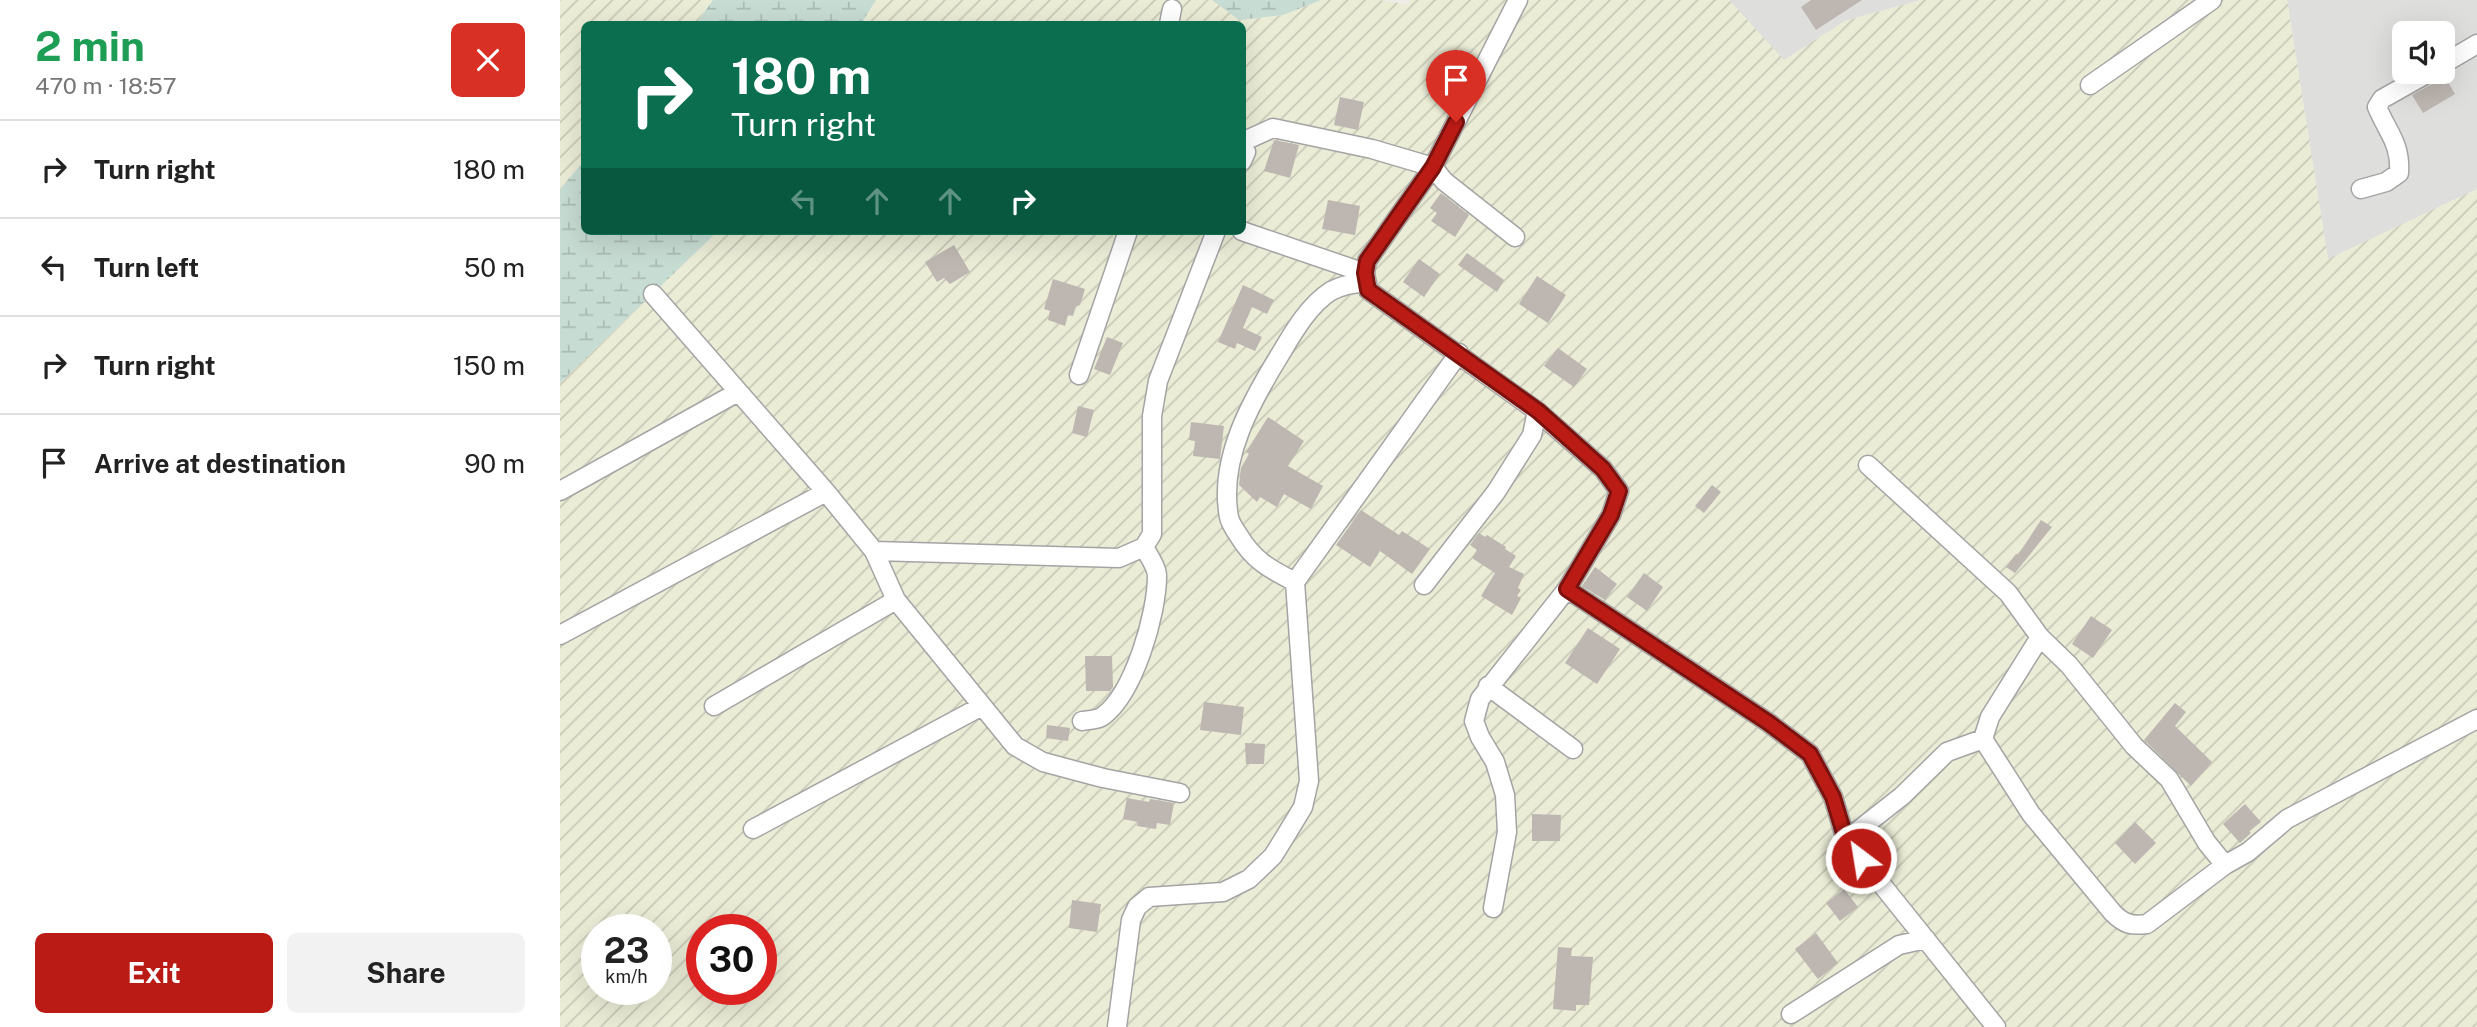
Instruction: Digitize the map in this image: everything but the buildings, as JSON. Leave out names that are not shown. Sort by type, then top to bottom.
[{"type":"street","points":[[1493,908],[1507,832],[1505,795],[1495,762],[1480,737],[1474,720],[1480,699],[1567,589],[1611,515],[1619,491],[1603,469],[1538,411],[1368,290],[1366,278],[1367,261],[1433,167],[1518,0]]},
{"type":"street","points":[[2090,85],[2212,0]]},
{"type":"street","points":[[2455,57],[2477,44]]},
{"type":"street","points":[[2361,189],[2386,182],[2399,173],[2399,147],[2386,130],[2377,107],[2382,99],[2409,84]]},
{"type":"street","points":[[1246,140],[1273,128],[1372,149],[1433,167],[1444,181],[1515,237]]},
{"type":"street","points":[[1246,233],[1366,278]]},
{"type":"street","points":[[1079,374],[1127,235]]},
{"type":"street","points":[[874,551],[1119,558],[1144,547],[1152,534],[1153,416],[1158,381],[1214,235]]},
{"type":"street","points":[[1295,582],[1259,563],[1244,545],[1229,519],[1227,482],[1237,439],[1255,396],[1297,325],[1331,291],[1366,278]]},
{"type":"street","points":[[653,294],[874,551],[896,600],[1015,746],[1043,762],[1103,778],[1180,793]]},
{"type":"street","points":[[1117,1027],[1132,920],[1138,907],[1149,897],[1223,892],[1249,879],[1273,856],[1303,807],[1310,781],[1295,582],[1459,353]]},
{"type":"street","points":[[560,491],[738,391]]},
{"type":"street","points":[[1424,586],[1496,492],[1532,435],[1538,411]]},
{"type":"street","points":[[1868,465],[2008,593],[2040,637],[2069,665],[2134,746],[2169,779],[2207,843],[2225,865]]},
{"type":"street","points":[[560,635],[826,492]]},
{"type":"street","points":[[1082,722],[1102,718],[1127,688],[1137,664],[1149,626],[1157,573],[1144,547]]},
{"type":"street","points":[[1567,589],[1769,723],[1810,754],[1833,797],[1846,840],[1996,1027]]},
{"type":"street","points":[[714,706],[896,600]]},
{"type":"street","points":[[1983,739],[1990,717],[2040,637]]},
{"type":"street","points":[[1488,686],[1573,749]]},
{"type":"street","points":[[753,829],[982,706]]},
{"type":"street","points":[[1983,739],[2031,814],[2124,924],[2134,926],[2147,924],[2225,865],[2248,852],[2287,818],[2477,719]]},
{"type":"street","points":[[1846,840],[1902,796],[1947,752],[1983,739]]},
{"type":"street","points":[[1791,1014],[1899,945],[1926,939]]},
{"type":"shaded area","points":[[1729,0],[1921,0],[1845,21],[1784,61]]},
{"type":"shaded area","points":[[2287,0],[2477,0],[2477,189],[2328,260]]},
{"type":"green space","points":[[560,0],[713,0],[698,21],[581,21],[581,164],[560,189]]},
{"type":"green space","points":[[713,0],[876,0],[863,21],[698,21]]},
{"type":"green space","points":[[876,0],[1212,0],[1239,20],[1283,15],[1321,0],[1380,0],[1409,5],[1410,0],[1729,0],[1784,60],[1845,21],[1921,0],[2287,0],[2328,259],[2477,189],[2477,1027],[560,1027],[560,383],[714,235],[1246,235],[1246,21],[863,21]]},
{"type":"green space","points":[[1212,0],[1321,0],[1283,15],[1239,20]]},
{"type":"green space","points":[[581,164],[581,235],[714,235],[560,383],[560,189]]},
{"type":"route","points":[[1456,122],[1433,167],[1367,261],[1365,273],[1368,290],[1538,411],[1603,469],[1619,491],[1611,515],[1567,589],[1769,723],[1810,754],[1833,797],[1846,840],[1861,858]]}]
